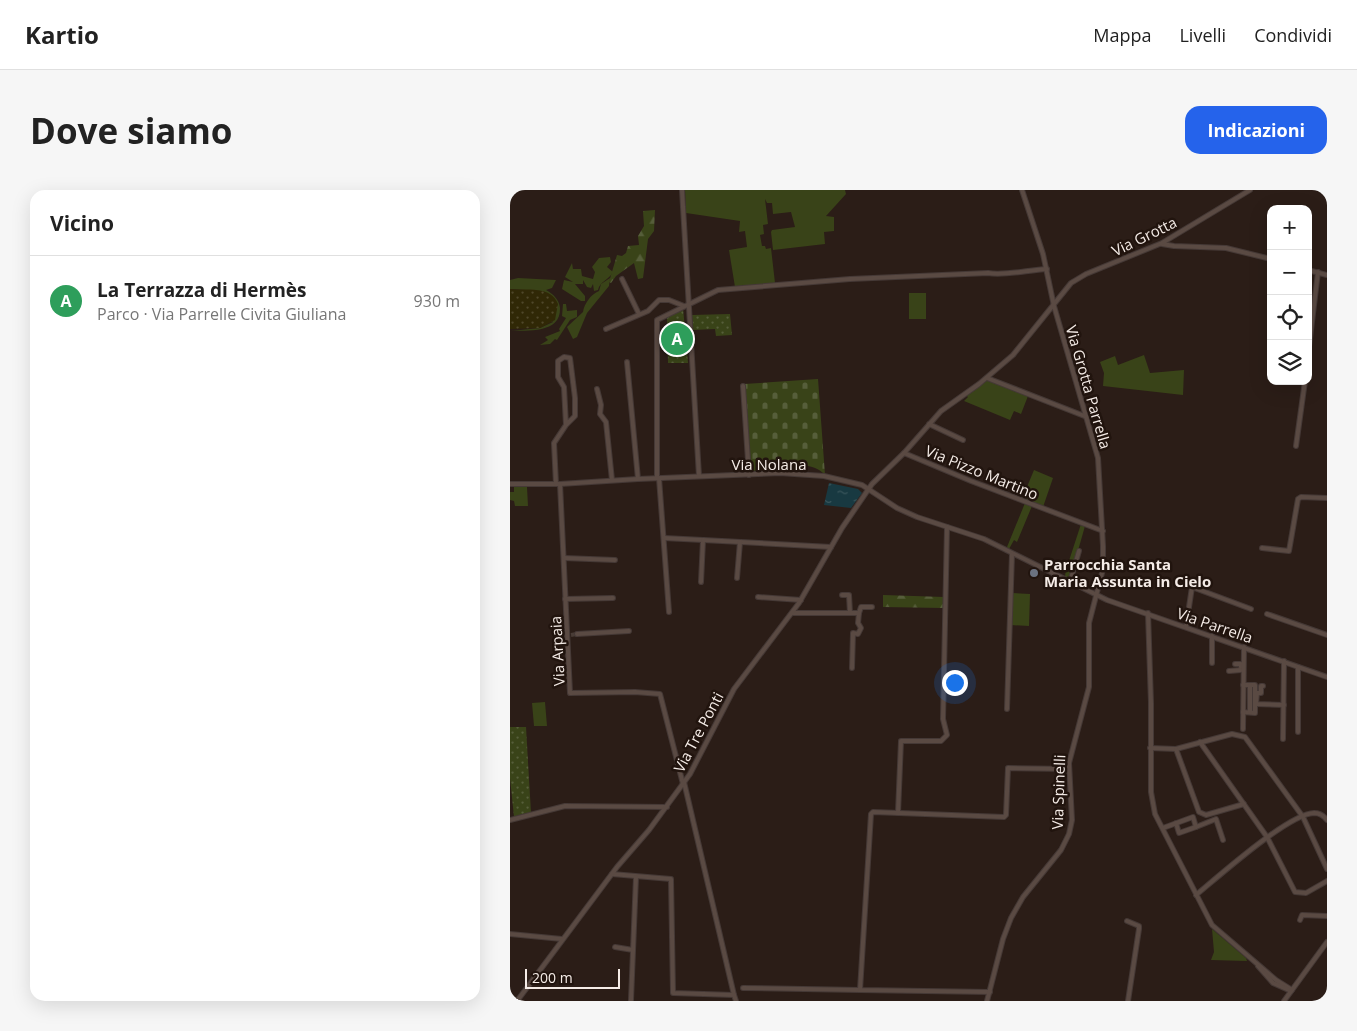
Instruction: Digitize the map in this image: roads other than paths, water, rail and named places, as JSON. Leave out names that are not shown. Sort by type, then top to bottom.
[{"type":"street","points":[[682,190],[699,476]]},
{"type":"street","name":"Via Grotta Parrella","points":[[1022,190],[1047,269],[1054,306],[1087,417],[1099,468],[1103,531],[1103,569],[1096,595]]},
{"type":"street","name":"Via Grotta","points":[[1054,306],[1071,283],[1080,276],[1162,243],[1250,190]]},
{"type":"street","points":[[1162,243],[1174,246],[1226,248],[1267,257]]},
{"type":"street","points":[[669,612],[658,478],[657,320],[712,292],[725,289],[850,279],[988,273],[1003,275],[1013,271],[1047,269]]},
{"type":"street","points":[[1312,271],[1327,275]]},
{"type":"street","points":[[1310,340],[1318,272]]},
{"type":"street","points":[[622,279],[639,314]]},
{"type":"street","points":[[606,329],[648,311],[659,300],[668,300],[684,306]]},
{"type":"street","name":"Via Pizzo Martino","points":[[870,489],[879,476],[904,453],[941,411],[987,378],[1013,355],[1054,306]]},
{"type":"street","name":"Via Arpaia","points":[[566,424],[564,387],[558,377],[558,361],[564,357],[570,358],[575,398],[575,416],[566,424],[554,444],[569,635],[570,693],[654,692],[662,695],[684,783]]},
{"type":"street","points":[[627,362],[638,478]]},
{"type":"street","points":[[987,378],[1087,417]]},
{"type":"street","points":[[1296,446],[1304,385]]},
{"type":"street","points":[[743,386],[749,475]]},
{"type":"street","points":[[597,390],[602,405],[600,414],[606,422],[612,480]]},
{"type":"street","points":[[929,424],[963,440]]},
{"type":"street","name":"Via Pizzo Martino","points":[[904,453],[1103,531]]},
{"type":"street","name":"Via Nolana","points":[[510,484],[558,484],[638,478],[780,473],[824,476],[870,489],[897,508],[984,540],[1096,595]]},
{"type":"street","name":"Via Tre Ponti","points":[[517,1001],[562,939],[684,783],[734,690],[801,600],[831,547],[870,489]]},
{"type":"street","points":[[1262,548],[1288,551],[1300,497],[1327,498]]},
{"type":"street","points":[[898,813],[900,742],[903,740],[941,741],[948,735],[943,718],[947,527]]},
{"type":"street","points":[[664,538],[831,547]]},
{"type":"street","points":[[701,582],[703,540]]},
{"type":"street","points":[[737,578],[740,542]]},
{"type":"street","points":[[1070,582],[1079,551]]},
{"type":"street","points":[[1007,709],[1012,554]]},
{"type":"street","points":[[564,558],[615,560]]},
{"type":"street","points":[[1186,627],[1192,587],[1251,609]]},
{"type":"street","points":[[842,595],[849,595],[850,613]]},
{"type":"street","name":"Via Parrella","points":[[1096,595],[1327,677]]},
{"type":"street","name":"Via Spinelli","points":[[987,1001],[1003,939],[1011,918],[1022,897],[1061,850],[1069,834],[1072,820],[1069,769],[1074,738],[1089,686],[1088,629],[1096,595]]},
{"type":"street","points":[[758,597],[801,600]]},
{"type":"street","points":[[566,599],[613,598]]},
{"type":"street","points":[[852,668],[853,633],[858,634],[861,628],[858,623],[861,607],[872,607]]},
{"type":"street","points":[[792,612],[859,614]]},
{"type":"street","points":[[1148,613],[1152,703],[1150,748],[1152,805],[1212,925],[1255,963],[1292,991]]},
{"type":"street","points":[[1267,614],[1327,634]]},
{"type":"street","points":[[577,634],[629,632]]},
{"type":"street","points":[[1212,636],[1212,663]]},
{"type":"street","points":[[1243,729],[1244,647]]},
{"type":"street","points":[[1283,739],[1284,661]]},
{"type":"street","points":[[1229,672],[1242,670],[1241,664],[1235,664]]},
{"type":"street","points":[[1298,666],[1298,732]]},
{"type":"street","points":[[1243,712],[1250,712],[1250,685],[1244,685]]},
{"type":"street","points":[[1263,686],[1261,686],[1261,693],[1257,693],[1256,704],[1284,705]]},
{"type":"street","points":[[1150,748],[1176,749],[1232,734],[1245,737],[1303,817],[1327,869]]},
{"type":"street","points":[[1200,742],[1267,837],[1295,892],[1306,893],[1327,881]]},
{"type":"street","points":[[1176,749],[1198,812],[1206,815],[1244,804]]},
{"type":"street","points":[[860,990],[871,814],[873,812],[1004,817],[1008,768],[1069,769]]},
{"type":"street","points":[[684,783],[736,1001]]},
{"type":"street","points":[[510,820],[565,806],[667,807]]},
{"type":"street","points":[[1196,895],[1267,837],[1303,817],[1315,813],[1327,820]]},
{"type":"street","points":[[1163,828],[1193,817],[1196,827]]},
{"type":"street","points":[[1176,823],[1179,833],[1216,819],[1223,840]]},
{"type":"street","points":[[612,874],[669,878],[672,881],[673,993],[734,994]]},
{"type":"street","points":[[631,1000],[636,877]]},
{"type":"street","points":[[1300,920],[1302,915],[1306,913],[1327,916]]},
{"type":"street","points":[[1127,921],[1139,926],[1128,1001]]},
{"type":"street","points":[[510,934],[562,939]]},
{"type":"street","points":[[1284,1001],[1327,942]]},
{"type":"street","points":[[615,947],[633,950]]},
{"type":"street","points":[[1255,963],[1270,981],[1292,991]]},
{"type":"street","points":[[1279,986],[1284,994],[1284,1001]]},
{"type":"street","points":[[743,988],[990,992]]},
{"type":"water","points":[[829,483],[858,489],[862,493],[851,508],[824,505]]},
{"type":"tunnel","points":[[571,635],[577,634]]},
{"type":"place","name":"La Terrazza di Hermès","points":[[677,339]]},
{"type":"place","name":"Parrocchia Santa Maria Assunta in Cielo","points":[[1034,573]]}]
